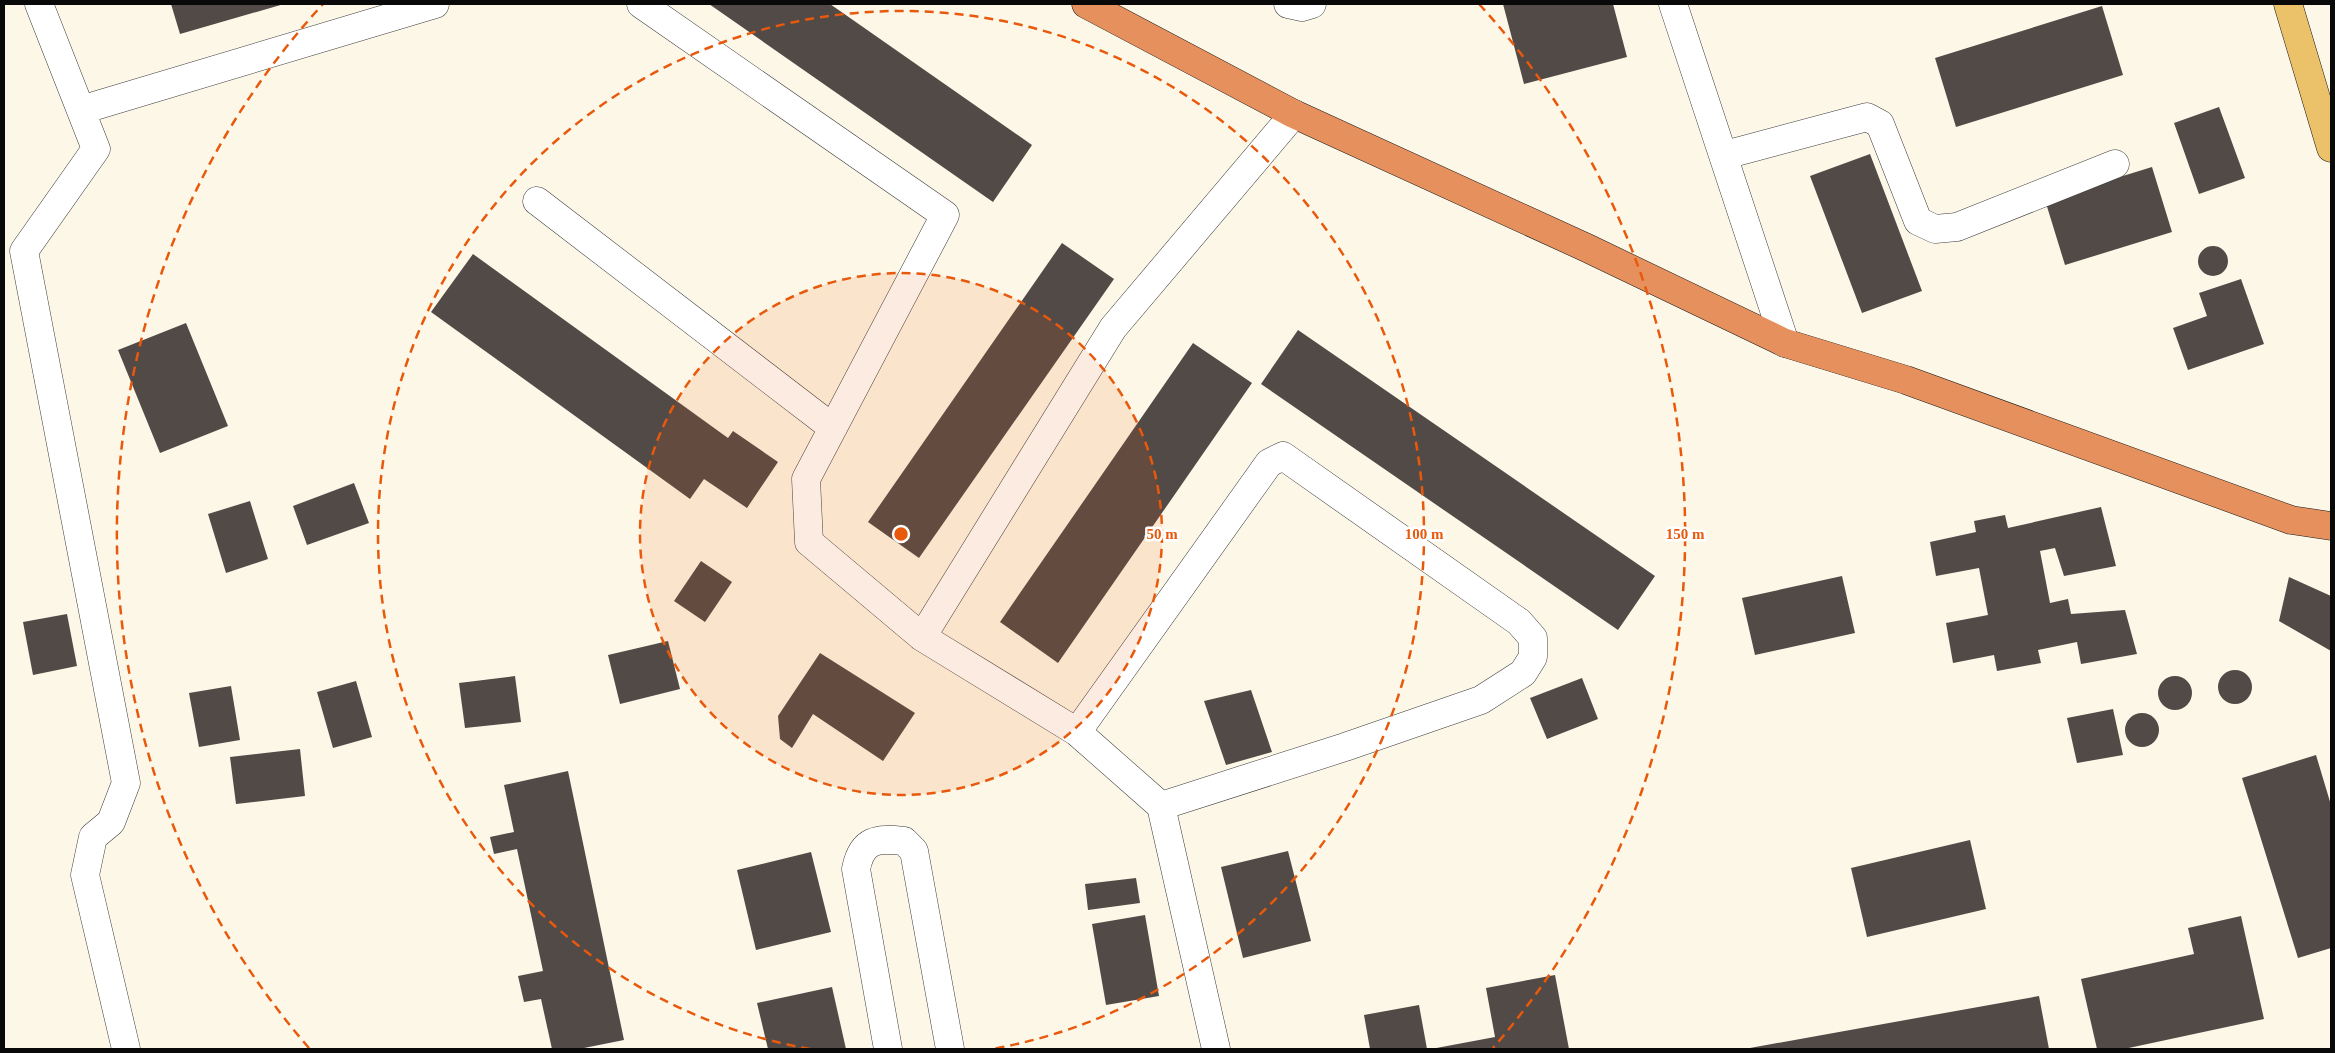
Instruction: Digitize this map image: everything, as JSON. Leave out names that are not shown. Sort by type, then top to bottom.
[{"type":"highway","points":[[1086,4],[1294,114],[1588,248],[1785,343],[1906,380],[2292,520],[2331,526]]},
{"type":"main road","points":[[2288,4],[2331,148]]},
{"type":"street","points":[[39,4],[96,149],[24,251],[126,782],[111,822],[93,837],[85,874],[126,1049]]},
{"type":"street","points":[[80,110],[435,4]]},
{"type":"street","points":[[641,4],[945,215],[806,479],[809,542],[922,637],[1078,732],[1161,806],[1216,1049]]},
{"type":"street","points":[[1288,4],[1302,7],[1312,4]]},
{"type":"street","points":[[1673,4],[1725,155],[1785,343]]},
{"type":"street","points":[[922,637],[1113,328],[1294,114]]},
{"type":"street","points":[[1725,155],[1867,117],[1880,124],[1918,221],[1936,229],[1957,227],[2115,164]]},
{"type":"street","points":[[537,201],[833,428]]},
{"type":"street","points":[[1078,732],[1269,463],[1283,456],[1518,622],[1533,638],[1533,657],[1523,674],[1481,700],[1345,747],[1161,806]]},
{"type":"street","points":[[888,1049],[856,869],[859,854],[868,845],[884,839],[904,841],[914,851],[950,1049]]},
{"type":"building","points":[[171,4],[284,4],[180,34]]},
{"type":"building","points":[[709,4],[830,4],[1032,145],[993,202]]},
{"type":"building","points":[[1503,4],[1613,4],[1627,57],[1524,84]]},
{"type":"building","points":[[2102,6],[2123,75],[1956,127],[1935,58]]},
{"type":"building","points":[[2219,107],[2245,178],[2199,194],[2174,123]]},
{"type":"building","points":[[1870,154],[1922,291],[1862,313],[1810,176]]},
{"type":"building","points":[[2152,167],[2172,232],[2065,265],[2045,200]]},
{"type":"building","points":[[1062,243],[1114,279],[919,558],[868,522]]},
{"type":"building","points":[[2213,246],[2224,250],[2228,261],[2224,272],[2213,276],[2202,272],[2198,261],[2202,250]]},
{"type":"building","points":[[473,254],[728,438],[733,431],[778,462],[747,508],[704,479],[690,499],[431,312]]},
{"type":"building","points":[[2241,279],[2264,344],[2188,370],[2173,328],[2207,316],[2199,293]]},
{"type":"building","points":[[186,323],[228,426],[160,453],[118,350]]},
{"type":"building","points":[[1298,330],[1655,576],[1618,630],[1261,384]]},
{"type":"building","points":[[1193,343],[1252,383],[1058,663],[1000,622]]},
{"type":"building","points":[[354,483],[369,523],[307,545],[293,506]]},
{"type":"building","points":[[250,501],[268,559],[226,573],[208,514]]},
{"type":"building","points":[[2101,507],[2116,566],[2064,576],[2055,548],[2040,551],[2050,603],[2068,599],[2071,614],[2125,610],[2137,654],[2081,664],[2077,642],[2038,650],[2041,663],[1997,671],[1994,655],[1953,663],[1946,623],[1988,615],[1979,568],[1936,576],[1930,542],[1976,532],[1974,521],[2005,515],[2008,528]]},
{"type":"building","points":[[701,561],[732,582],[705,622],[674,601]]},
{"type":"building","points":[[1842,576],[1855,633],[1755,655],[1742,598]]},
{"type":"building","points":[[2289,577],[2331,596],[2331,651],[2279,621]]},
{"type":"building","points":[[67,614],[77,666],[33,675],[23,622]]},
{"type":"building","points":[[668,641],[680,689],[620,704],[608,655]]},
{"type":"building","points":[[820,653],[915,713],[883,761],[813,714],[792,748],[780,739],[778,716]]},
{"type":"building","points":[[2235,670],[2247,675],[2252,687],[2247,699],[2235,704],[2223,699],[2218,687],[2223,675]]},
{"type":"building","points":[[515,676],[521,722],[465,728],[459,683]]},
{"type":"building","points":[[2175,676],[2187,681],[2192,693],[2187,705],[2175,710],[2163,705],[2158,693],[2163,681]]},
{"type":"building","points":[[1582,678],[1598,719],[1547,739],[1530,698]]},
{"type":"building","points":[[356,681],[372,737],[333,748],[317,692]]},
{"type":"building","points":[[231,686],[240,740],[199,747],[189,693]]},
{"type":"building","points":[[1251,690],[1272,752],[1226,765],[1204,701]]},
{"type":"building","points":[[2113,709],[2123,755],[2077,763],[2067,718]]},
{"type":"building","points":[[2142,713],[2154,718],[2159,730],[2154,742],[2142,747],[2130,742],[2125,730],[2130,718]]},
{"type":"building","points":[[300,749],[305,796],[236,804],[230,757]]},
{"type":"building","points":[[2316,755],[2331,805],[2331,948],[2298,958],[2242,778]]},
{"type":"building","points":[[568,771],[624,1040],[579,1049],[552,1049],[541,999],[524,1002],[518,976],[543,971],[517,849],[494,854],[490,837],[514,832],[504,785]]},
{"type":"building","points":[[1970,840],[1986,909],[1867,937],[1851,868]]},
{"type":"building","points":[[1288,851],[1311,941],[1243,958],[1221,867]]},
{"type":"building","points":[[811,852],[831,932],[756,950],[737,870]]},
{"type":"building","points":[[1136,878],[1140,903],[1088,910],[1085,884]]},
{"type":"building","points":[[1145,915],[1159,996],[1106,1005],[1092,924]]},
{"type":"building","points":[[2241,916],[2264,1019],[2124,1049],[2097,1049],[2081,979],[2194,954],[2188,928]]},
{"type":"building","points":[[1555,975],[1569,1049],[1431,1049],[1495,1037],[1486,988]]},
{"type":"building","points":[[832,987],[846,1049],[768,1049],[757,1003]]},
{"type":"building","points":[[2039,996],[2049,1049],[1750,1049],[1750,1048]]},
{"type":"building","points":[[1419,1005],[1427,1049],[1370,1049],[1364,1015]]}]
